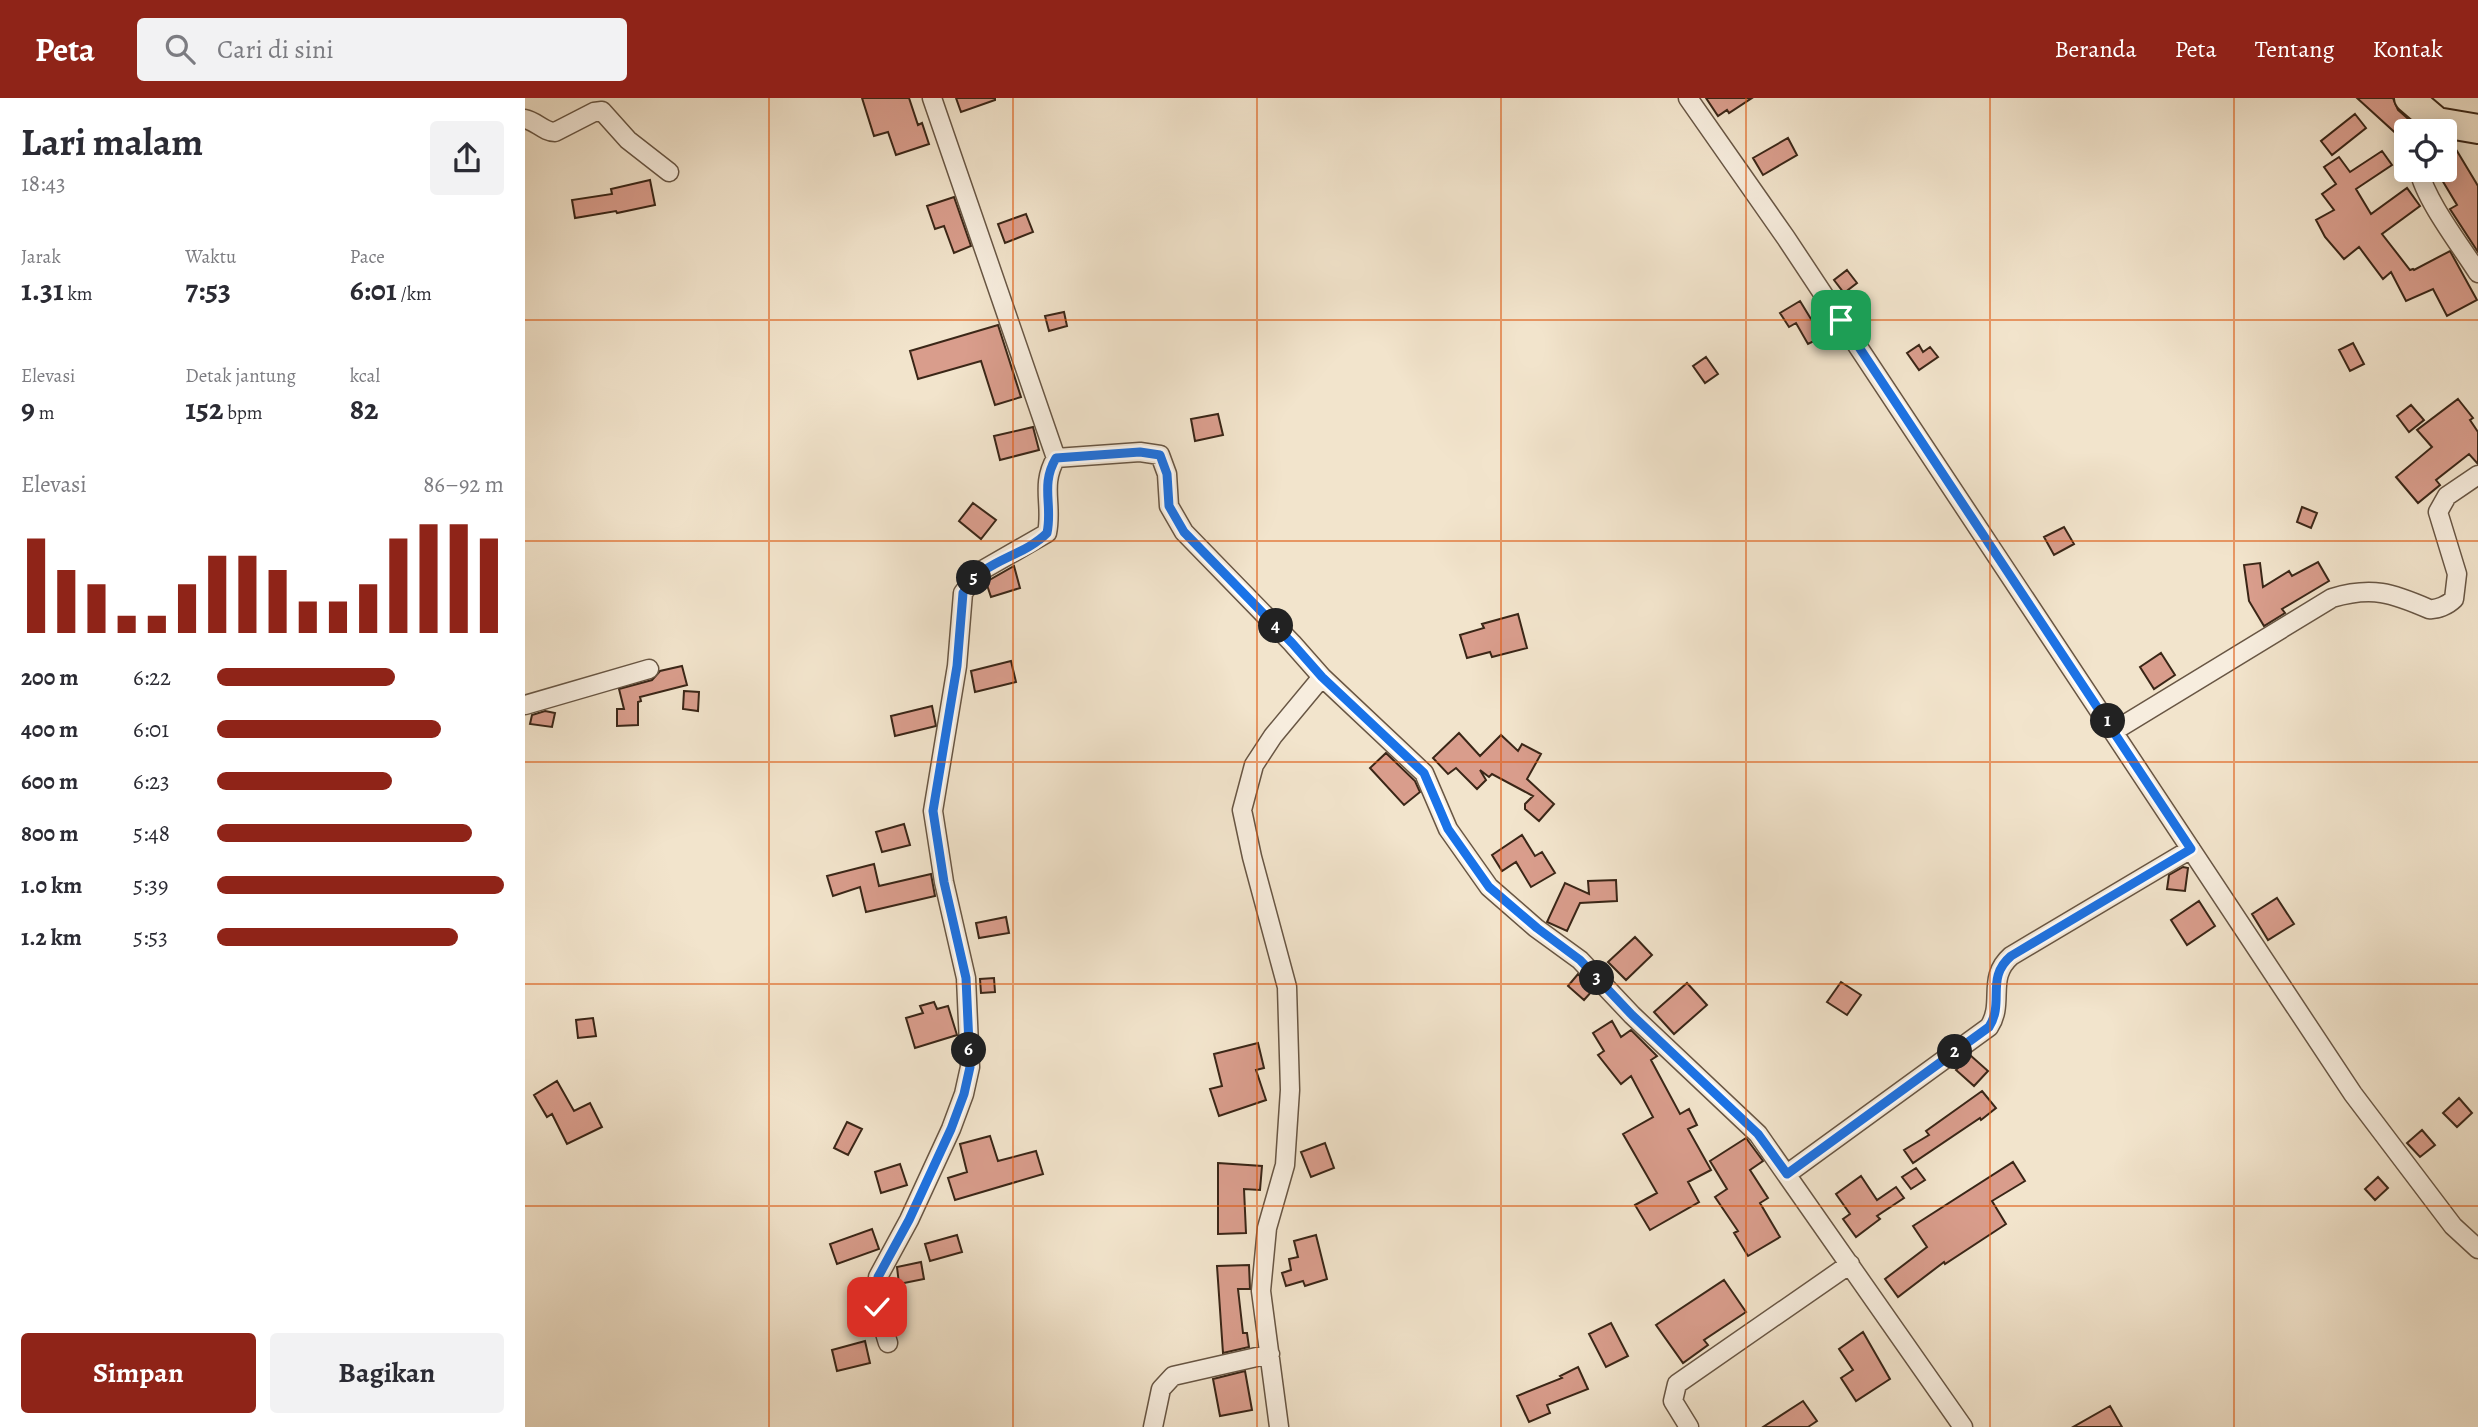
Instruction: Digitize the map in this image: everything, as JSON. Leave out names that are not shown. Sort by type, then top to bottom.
[{"type":"highway","points":[[2409,98],[2428,119]]},
{"type":"highway","points":[[2457,128],[2478,129]]},
{"type":"street","points":[[888,1343],[877,1307],[878,1277],[909,1220],[951,1129],[964,1094],[970,1067],[966,978],[944,882],[933,811],[957,666],[963,593],[979,572],[1047,533],[1047,480],[1056,458],[932,98]]},
{"type":"street","points":[[1688,98],[1794,249],[2353,1094],[2453,1226],[2478,1249]]},
{"type":"street","points":[[525,120],[536,122],[550,132],[555,132],[594,112],[603,111],[628,140],[669,173]]},
{"type":"street","points":[[2422,182],[2478,274]]},
{"type":"street","points":[[1056,458],[1140,452],[1160,455],[1167,474],[1169,506],[1184,532],[1322,677],[1424,773],[1448,829],[1489,887],[1580,960],[1632,1015],[1758,1134],[1963,1427]]},
{"type":"street","points":[[2114,730],[2332,598],[2355,591],[2384,592],[2430,609],[2450,603],[2454,599],[2457,575],[2438,512],[2447,496],[2478,475]]},
{"type":"street","points":[[525,705],[649,669]]},
{"type":"street","points":[[1279,1427],[1261,1291],[1267,1228],[1285,1166],[1290,1090],[1286,987],[1242,810],[1254,765],[1273,736],[1322,677]]},
{"type":"street","points":[[1787,1174],[1989,1027],[1995,1018],[1996,976],[2001,965],[2011,956],[2191,849]]},
{"type":"street","points":[[1689,1427],[1673,1401],[1677,1384],[1850,1264]]},
{"type":"street","points":[[1153,1427],[1161,1389],[1173,1376],[1270,1354]]},
{"type":"building","points":[[862,98],[909,98],[918,125],[922,123],[929,144],[896,155],[888,132],[874,136]]},
{"type":"building","points":[[956,98],[995,98],[995,100],[961,112]]},
{"type":"building","points":[[1706,98],[1752,98],[1729,113],[1727,110],[1718,116]]},
{"type":"building","points":[[2357,98],[2393,98],[2398,110],[2408,119],[2394,119],[2394,132]]},
{"type":"building","points":[[2355,114],[2366,128],[2332,155],[2321,141]]},
{"type":"building","points":[[1788,138],[1797,155],[1763,175],[1753,158]]},
{"type":"building","points":[[2382,151],[2392,165],[2356,189],[2371,214],[2407,188],[2420,206],[2382,234],[2410,270],[2450,251],[2477,300],[2447,316],[2433,289],[2406,301],[2391,272],[2383,279],[2359,247],[2344,259],[2325,237],[2316,220],[2334,210],[2322,194],[2336,184],[2324,167],[2339,157],[2350,172]]},
{"type":"building","points":[[2457,151],[2478,186],[2478,252],[2450,209],[2457,205],[2443,182],[2457,182]]},
{"type":"building","points":[[650,180],[655,205],[575,218],[572,200],[612,194],[611,189]]},
{"type":"building","points":[[954,197],[971,246],[954,253],[944,226],[935,229],[927,206]]},
{"type":"building","points":[[1026,214],[1033,232],[1005,243],[998,224]]},
{"type":"building","points":[[1847,270],[1857,283],[1844,293],[1834,280]]},
{"type":"building","points":[[1800,301],[1822,337],[1808,344],[1796,323],[1789,327],[1780,313]]},
{"type":"building","points":[[1064,312],[1067,326],[1049,331],[1045,316]]},
{"type":"building","points":[[998,325],[1021,397],[995,405],[981,361],[918,379],[910,351]]},
{"type":"building","points":[[2353,343],[2364,364],[2350,371],[2339,350]]},
{"type":"building","points":[[1919,345],[1923,352],[1930,347],[1938,357],[1919,370],[1907,353]]},
{"type":"building","points":[[1706,357],[1718,374],[1705,383],[1693,366]]},
{"type":"building","points":[[2458,399],[2473,418],[2470,420],[2478,432],[2478,464],[2469,454],[2436,480],[2440,485],[2418,503],[2396,477],[2432,447],[2417,430]]},
{"type":"building","points":[[2411,405],[2424,420],[2409,432],[2397,416]]},
{"type":"building","points":[[1218,414],[1223,435],[1195,441],[1191,419]]},
{"type":"building","points":[[1033,427],[1039,450],[1000,460],[994,436]]},
{"type":"building","points":[[973,503],[996,520],[981,539],[959,521]]},
{"type":"building","points":[[2302,507],[2317,513],[2311,528],[2297,522]]},
{"type":"building","points":[[2064,527],[2074,544],[2054,555],[2044,537]]},
{"type":"building","points":[[2318,562],[2329,581],[2282,609],[2285,613],[2264,626],[2249,601],[2244,565],[2260,563],[2263,587],[2289,571],[2292,576]]},
{"type":"building","points":[[1014,566],[1020,588],[991,597],[986,582]]},
{"type":"building","points":[[1518,614],[1527,648],[1492,657],[1490,652],[1467,658],[1460,635],[1484,628],[1482,624]]},
{"type":"building","points":[[2161,653],[2175,675],[2154,689],[2140,667]]},
{"type":"building","points":[[1011,661],[1016,682],[975,692],[971,671]]},
{"type":"building","points":[[682,666],[687,685],[640,697],[638,725],[617,726],[617,709],[624,709],[619,689],[652,680],[660,671]]},
{"type":"building","points":[[684,691],[699,692],[698,711],[683,709]]},
{"type":"building","points":[[932,706],[936,726],[895,736],[891,716]]},
{"type":"building","points":[[545,711],[555,713],[552,727],[530,724],[532,715]]},
{"type":"building","points":[[1459,733],[1480,756],[1501,735],[1518,751],[1522,744],[1541,754],[1527,779],[1554,804],[1539,821],[1525,809],[1525,804],[1533,796],[1492,774],[1489,777],[1480,770],[1486,780],[1477,789],[1456,768],[1448,774],[1433,758]]},
{"type":"building","points":[[1386,753],[1415,781],[1420,792],[1404,805],[1370,768]]},
{"type":"building","points":[[904,824],[910,845],[882,852],[876,832]]},
{"type":"building","points":[[1522,835],[1535,856],[1542,852],[1555,873],[1531,887],[1516,862],[1502,871],[1492,855]]},
{"type":"building","points":[[874,864],[879,886],[931,874],[935,896],[866,912],[860,887],[833,896],[827,876]]},
{"type":"building","points":[[2183,867],[2188,868],[2185,891],[2167,889],[2169,875]]},
{"type":"building","points":[[1616,880],[1617,901],[1580,903],[1567,931],[1547,922],[1565,883],[1589,894],[1588,881]]},
{"type":"building","points":[[2277,898],[2294,924],[2268,940],[2252,914]]},
{"type":"building","points":[[2199,901],[2215,926],[2187,945],[2171,920]]},
{"type":"building","points":[[1006,917],[1009,933],[979,938],[976,923]]},
{"type":"building","points":[[1635,937],[1652,955],[1626,980],[1608,962]]},
{"type":"building","points":[[1578,974],[1593,990],[1584,1000],[1568,986]]},
{"type":"building","points":[[994,978],[995,992],[981,993],[980,979]]},
{"type":"building","points":[[1841,982],[1861,995],[1847,1015],[1827,1002]]},
{"type":"building","points":[[1687,983],[1707,1005],[1674,1034],[1654,1012]]},
{"type":"building","points":[[934,1002],[937,1009],[948,1006],[957,1035],[915,1048],[906,1018],[923,1013],[920,1006]]},
{"type":"building","points":[[593,1018],[596,1036],[578,1038],[576,1020]]},
{"type":"building","points":[[1612,1021],[1621,1037],[1631,1030],[1657,1056],[1651,1060],[1680,1114],[1689,1109],[1697,1125],[1688,1129],[1711,1170],[1688,1182],[1699,1202],[1650,1230],[1635,1205],[1657,1193],[1623,1134],[1653,1117],[1631,1076],[1621,1084],[1598,1055],[1604,1051],[1593,1033]]},
{"type":"building","points":[[1258,1043],[1264,1068],[1256,1070],[1266,1100],[1219,1116],[1210,1089],[1222,1086],[1214,1054]]},
{"type":"building","points":[[1970,1055],[1988,1071],[1974,1086],[1956,1070]]},
{"type":"building","points":[[557,1081],[574,1111],[590,1103],[602,1127],[567,1144],[552,1114],[547,1117],[534,1095]]},
{"type":"building","points":[[1982,1091],[1996,1108],[1913,1163],[1904,1150],[1929,1135],[1926,1131]]},
{"type":"building","points":[[2459,1098],[2472,1113],[2457,1127],[2443,1113]]},
{"type":"building","points":[[847,1122],[862,1129],[848,1155],[834,1148]]},
{"type":"building","points":[[2422,1130],[2435,1145],[2420,1157],[2407,1143]]},
{"type":"building","points":[[990,1136],[998,1161],[1036,1151],[1043,1174],[955,1200],[948,1178],[967,1172],[960,1144]]},
{"type":"building","points":[[1746,1138],[1763,1161],[1750,1170],[1768,1198],[1760,1203],[1780,1237],[1748,1256],[1734,1233],[1738,1231],[1715,1197],[1727,1189],[1710,1161]]},
{"type":"building","points":[[1325,1143],[1334,1168],[1311,1177],[1301,1152]]},
{"type":"building","points":[[2013,1162],[2025,1181],[1992,1201],[2006,1224],[1945,1264],[1944,1262],[1898,1297],[1885,1279],[1927,1247],[1913,1226]]},
{"type":"building","points":[[1218,1163],[1262,1166],[1260,1190],[1244,1189],[1246,1233],[1218,1234]]},
{"type":"building","points":[[900,1164],[907,1185],[881,1193],[875,1172]]},
{"type":"building","points":[[1916,1168],[1925,1180],[1911,1189],[1902,1177]]},
{"type":"building","points":[[1861,1176],[1877,1200],[1896,1187],[1904,1198],[1877,1216],[1880,1219],[1856,1237],[1843,1219],[1850,1214],[1836,1194]]},
{"type":"building","points":[[2378,1177],[2388,1188],[2375,1200],[2365,1189]]},
{"type":"building","points":[[872,1229],[879,1249],[837,1264],[830,1244]]},
{"type":"building","points":[[957,1235],[962,1252],[930,1261],[925,1244]]},
{"type":"building","points":[[1316,1235],[1327,1279],[1305,1286],[1303,1281],[1286,1286],[1282,1273],[1291,1270],[1289,1259],[1298,1257],[1294,1241]]},
{"type":"building","points":[[921,1262],[924,1279],[899,1284],[897,1267]]},
{"type":"building","points":[[1249,1265],[1250,1289],[1238,1289],[1243,1333],[1247,1333],[1249,1347],[1223,1353],[1217,1266]]},
{"type":"building","points":[[1724,1280],[1746,1312],[1704,1340],[1708,1345],[1683,1363],[1656,1325]]},
{"type":"building","points":[[1611,1323],[1628,1356],[1606,1367],[1589,1334]]},
{"type":"building","points":[[1863,1332],[1890,1379],[1856,1401],[1841,1378],[1853,1370],[1839,1349]]},
{"type":"building","points":[[865,1341],[870,1363],[837,1371],[832,1350]]},
{"type":"building","points":[[1578,1367],[1588,1389],[1547,1405],[1550,1413],[1529,1422],[1517,1396],[1562,1378],[1560,1376]]},
{"type":"building","points":[[1245,1371],[1252,1410],[1220,1416],[1213,1379]]},
{"type":"building","points":[[1803,1401],[1817,1421],[1808,1427],[1763,1427]]},
{"type":"building","points":[[2110,1406],[2122,1427],[2073,1427]]},
{"type":"route","points":[[877,1307],[878,1277],[909,1220],[951,1129],[964,1094],[970,1067],[966,978],[944,882],[933,811],[957,666],[963,593],[979,572],[1045,536],[1049,529],[1047,480],[1056,458],[1140,452],[1160,455],[1167,474],[1169,506],[1184,532],[1322,677],[1424,773],[1448,829],[1489,887],[1580,960],[1632,1015],[1758,1134],[1787,1174],[1989,1027],[1995,1018],[1996,976],[2001,965],[2011,956],[2191,849],[1841,320]]}]
